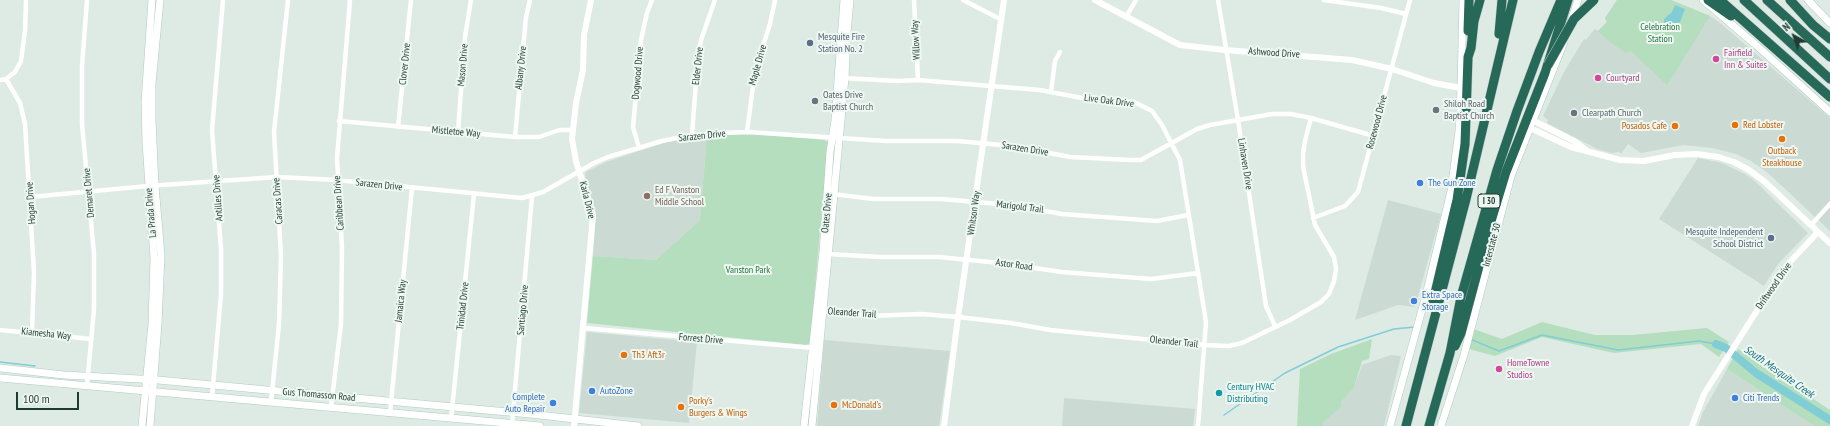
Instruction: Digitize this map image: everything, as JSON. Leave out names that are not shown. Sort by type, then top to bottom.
[{"type":"highway","points":[[1418,382],[1430,315],[1457,200],[1465,144],[1469,0]]},
{"type":"highway","points":[[1468,58],[1474,21],[1480,0]]},
{"type":"highway","points":[[1495,69],[1502,0]]},
{"type":"highway","name":"I 30","points":[[1406,426],[1466,199],[1495,69],[1513,0]]},
{"type":"highway","name":"I 30","points":[[1429,426],[1450,353],[1461,297],[1497,170],[1530,74],[1561,0]]},
{"type":"highway","points":[[1548,65],[1574,19],[1594,0]]},
{"type":"highway","points":[[1708,0],[1763,37]]},
{"type":"highway","points":[[1720,0],[1830,97]]},
{"type":"highway","points":[[1744,0],[1830,79]]},
{"type":"highway","points":[[1768,0],[1830,57]]},
{"type":"highway","points":[[1775,0],[1792,22]]},
{"type":"highway","points":[[1790,0],[1813,25],[1828,38]]},
{"type":"highway","points":[[1797,0],[1817,22],[1828,38]]},
{"type":"highway","points":[[1450,353],[1461,333],[1506,172],[1529,126],[1548,65],[1575,1]]},
{"type":"main road","name":"La Prada Drive","points":[[150,426],[149,391],[156,319],[146,102],[152,0]]},
{"type":"main road","name":"La Prada Drive","points":[[151,186],[152,84],[160,0]]},
{"type":"main road","name":"Oates Drive","points":[[841,78],[844,0]]},
{"type":"main road","name":"Oates Drive","points":[[812,426],[819,311],[826,253],[835,138],[850,0]]},
{"type":"main road","points":[[1390,426],[1426,295],[1450,196],[1457,146],[1461,88],[1463,0]]},
{"type":"main road","points":[[1703,0],[1756,44],[1830,112]]},
{"type":"main road","points":[[1808,0],[1830,23]]},
{"type":"main road","name":"Interstate 30","points":[[1441,426],[1464,355],[1504,196],[1529,126],[1568,34],[1575,1]]},
{"type":"main road","name":"Oates Drive","points":[[804,426],[817,348]]},
{"type":"main road","name":"Gus Thomasson Road","points":[[0,368],[87,376],[150,379],[452,407],[513,413],[574,423],[638,426]]},
{"type":"main road","name":"Gus Thomasson Road","points":[[0,378],[540,426]]},
{"type":"main road","name":"La Prada Drive","points":[[142,426],[149,391]]},
{"type":"street","points":[[0,80],[6,79],[17,69],[22,58],[26,0]]},
{"type":"street","name":"Demaret Drive","points":[[87,0],[82,66],[82,111],[94,254],[94,309],[87,386]]},
{"type":"street","name":"Antilles Drive","points":[[212,397],[221,294],[221,249],[212,130],[223,0]]},
{"type":"street","name":"Caracas Drive","points":[[271,402],[281,294],[281,256],[274,132],[288,0]]},
{"type":"street","name":"Caribbean Drive","points":[[331,407],[341,324],[342,248],[337,180],[339,121],[350,0]]},
{"type":"street","name":"Clover Drive","points":[[398,127],[411,0]]},
{"type":"street","name":"Mason Drive","points":[[458,131],[465,36],[471,0]]},
{"type":"street","name":"Albany Drive","points":[[515,137],[526,17],[530,0]]},
{"type":"street","name":"Karla Drive","points":[[574,423],[593,215],[572,148],[576,103],[583,70],[584,35],[591,0]]},
{"type":"street","name":"Dogwood Drive","points":[[639,148],[633,127],[641,40],[646,13],[652,0]]},
{"type":"street","name":"Elder Drive","points":[[692,135],[698,55],[701,40],[715,0]]},
{"type":"street","name":"Maple Drive","points":[[747,132],[755,71],[770,24],[775,0]]},
{"type":"street","name":"Willow Way","points":[[914,0],[918,80]]},
{"type":"street","points":[[963,0],[1002,20]]},
{"type":"street","name":"Whitson Way","points":[[944,426],[958,317],[985,144],[1004,0]]},
{"type":"street","name":"Ashwood Drive","points":[[1095,0],[1180,45],[1352,60],[1392,69],[1426,81],[1461,88]]},
{"type":"street","points":[[1126,17],[1136,0]]},
{"type":"street","name":"Linhaven Drive","points":[[1218,0],[1266,306],[1275,326]]},
{"type":"street","points":[[1324,0],[1381,8],[1406,14]]},
{"type":"street","name":"Rosewood Drive","points":[[1313,218],[1345,206],[1358,192],[1410,0]]},
{"type":"street","points":[[1051,92],[1055,61],[1060,52]]},
{"type":"street","name":"Live Oak Drive","points":[[841,78],[897,81],[918,80],[1051,92],[1082,98],[1134,102],[1152,111],[1162,125],[1182,166],[1188,215],[1206,322],[1198,426]]},
{"type":"street","name":"Hogan Drive","points":[[6,79],[20,103],[26,124],[34,272],[32,332]]},
{"type":"street","name":"Sarazen Drive","points":[[30,197],[276,177],[337,180],[522,198],[543,192],[608,157],[692,135],[747,132],[886,141],[957,140],[1013,146],[1070,157],[1131,160],[1142,160],[1197,129],[1272,114],[1291,114],[1312,118],[1374,136]]},
{"type":"street","name":"Oleander Trail","points":[[819,311],[869,316],[921,314],[958,317],[1011,323],[1050,330],[1205,345],[1229,346],[1242,343],[1321,302],[1329,294],[1334,281],[1336,269],[1334,257],[1315,225],[1303,166],[1303,154],[1312,118]]},
{"type":"street","name":"Mistletoe Way","points":[[339,121],[515,137],[539,137],[559,130],[573,130]]},
{"type":"street","points":[[1529,126],[1571,148],[1607,158],[1629,161],[1686,154],[1708,155],[1727,160],[1741,166],[1761,179],[1830,243]]},
{"type":"street","name":"Jamaica Way","points":[[390,413],[412,188]]},
{"type":"street","name":"Trinidad Drive","points":[[451,419],[474,194]]},
{"type":"street","name":"Marigold Trail","points":[[831,194],[874,199],[941,199],[1011,205],[1062,214],[1157,220],[1188,215]]},
{"type":"street","name":"Santiago Drive","points":[[512,424],[532,196]]},
{"type":"street","points":[[1811,225],[1830,204]]},
{"type":"street","name":"Driftwood Drive","points":[[1692,426],[1704,394],[1735,344],[1782,272],[1818,232]]},
{"type":"street","name":"Astor Road","points":[[826,253],[880,257],[939,257],[1000,262],[1062,272],[1151,279],[1198,273]]},
{"type":"street","name":"Forrest Drive","points":[[583,328],[817,348]]},
{"type":"street","name":"Kiamesha Way","points":[[0,330],[91,339]]},
{"type":"shaded area","points":[[1617,0],[1671,0],[1710,16],[1719,22],[1830,118],[1830,231],[1768,173],[1751,161],[1736,154],[1713,148],[1683,145],[1641,153],[1628,144],[1621,154],[1619,152],[1611,153],[1597,149],[1547,123],[1548,120],[1543,116],[1564,72],[1584,39],[1586,40],[1595,29],[1598,31],[1607,22],[1605,18]]},
{"type":"shaded area","name":"Ed F Vanston Middle School","points":[[707,135],[700,220],[656,260],[593,256],[596,213],[585,175],[586,172],[606,162],[669,141]]},
{"type":"shaded area","points":[[1698,158],[1722,163],[1745,174],[1755,181],[1808,233],[1778,264],[1764,286],[1659,219]]},
{"type":"shaded area","name":"Extra Space Storage","points":[[1388,200],[1441,214],[1415,307],[1398,305],[1355,320]]},
{"type":"shaded area","points":[[587,332],[697,342],[689,423],[579,413]]},
{"type":"shaded area","points":[[824,340],[950,351],[939,426],[817,426]]},
{"type":"shaded area","points":[[1391,355],[1401,356],[1384,426],[1323,426],[1323,423],[1342,406],[1341,402],[1354,388],[1362,365]]},
{"type":"shaded area","points":[[1727,369],[1814,426],[1698,426],[1702,414]]},
{"type":"shaded area","points":[[1064,398],[1195,409],[1193,426],[1062,426]]},
{"type":"green space","name":"Celebration Station","points":[[1617,0],[1671,0],[1710,16],[1667,85],[1631,51],[1626,53],[1610,42],[1598,31],[1607,22],[1605,18]]},
{"type":"green space","name":"Vanston Park","points":[[756,134],[824,140],[828,142],[810,343],[806,345],[587,323],[593,256],[656,260],[700,220],[707,135]]},
{"type":"green space","points":[[1542,322],[1595,335],[1633,335],[1707,328],[1729,342],[1719,357],[1701,344],[1614,353],[1542,337],[1495,356],[1465,348],[1471,328],[1502,339]]},
{"type":"green space","points":[[1372,339],[1369,359],[1362,361],[1354,388],[1341,402],[1342,406],[1323,423],[1323,426],[1297,426],[1300,369],[1331,354]]},
{"type":"green space","points":[[1738,349],[1830,410],[1830,426],[1814,426],[1727,369]]},
{"type":"water","points":[[1675,5],[1685,9],[1680,22],[1669,28],[1664,25],[1664,19],[1672,12]]},
{"type":"waterway","points":[[1224,415],[1285,373],[1338,347],[1394,329],[1415,327]]},
{"type":"waterway","points":[[1470,339],[1499,351],[1542,335],[1618,350],[1699,341],[1716,344]]},
{"type":"waterway","name":"South Mesquite Creek","points":[[1716,344],[1726,348],[1756,373],[1830,420]]},
{"type":"waterway","points":[[0,362],[35,366]]},
{"type":"place","name":"Mesquite Fire Station No. 2","points":[[810,43]]},
{"type":"place","name":"Fairfield Inn & Suites","points":[[1716,59]]},
{"type":"place","name":"Courtyard","points":[[1598,78]]},
{"type":"place","name":"Oates Drive Baptist Church","points":[[815,101]]},
{"type":"place","name":"Shiloh Road Baptist Church","points":[[1436,110]]},
{"type":"place","name":"Clearpath Church","points":[[1574,113]]},
{"type":"place","name":"Red Lobster","points":[[1735,125]]},
{"type":"place","name":"Posados Cafe","points":[[1675,126]]},
{"type":"place","name":"Outback Steakhouse","points":[[1782,139]]},
{"type":"place","name":"The Gun Zone","points":[[1420,183]]},
{"type":"place","name":"Ed F Vanston Middle School","points":[[647,196]]},
{"type":"place","name":"Mesquite Independent School District","points":[[1771,238]]},
{"type":"place","name":"Extra Space Storage","points":[[1414,301]]},
{"type":"place","name":"Th3 Aft3r","points":[[624,355]]},
{"type":"place","name":"HomeTowne Studios","points":[[1499,369]]},
{"type":"place","name":"AutoZone","points":[[592,391]]},
{"type":"place","name":"Century HVAC Distributing","points":[[1219,393]]},
{"type":"place","name":"Citi Trends","points":[[1735,398]]},
{"type":"place","name":"Complete Auto Repair","points":[[553,403]]},
{"type":"place","name":"McDonald's","points":[[834,405]]},
{"type":"place","name":"Porky’s Burgers & Wings","points":[[681,407]]}]
